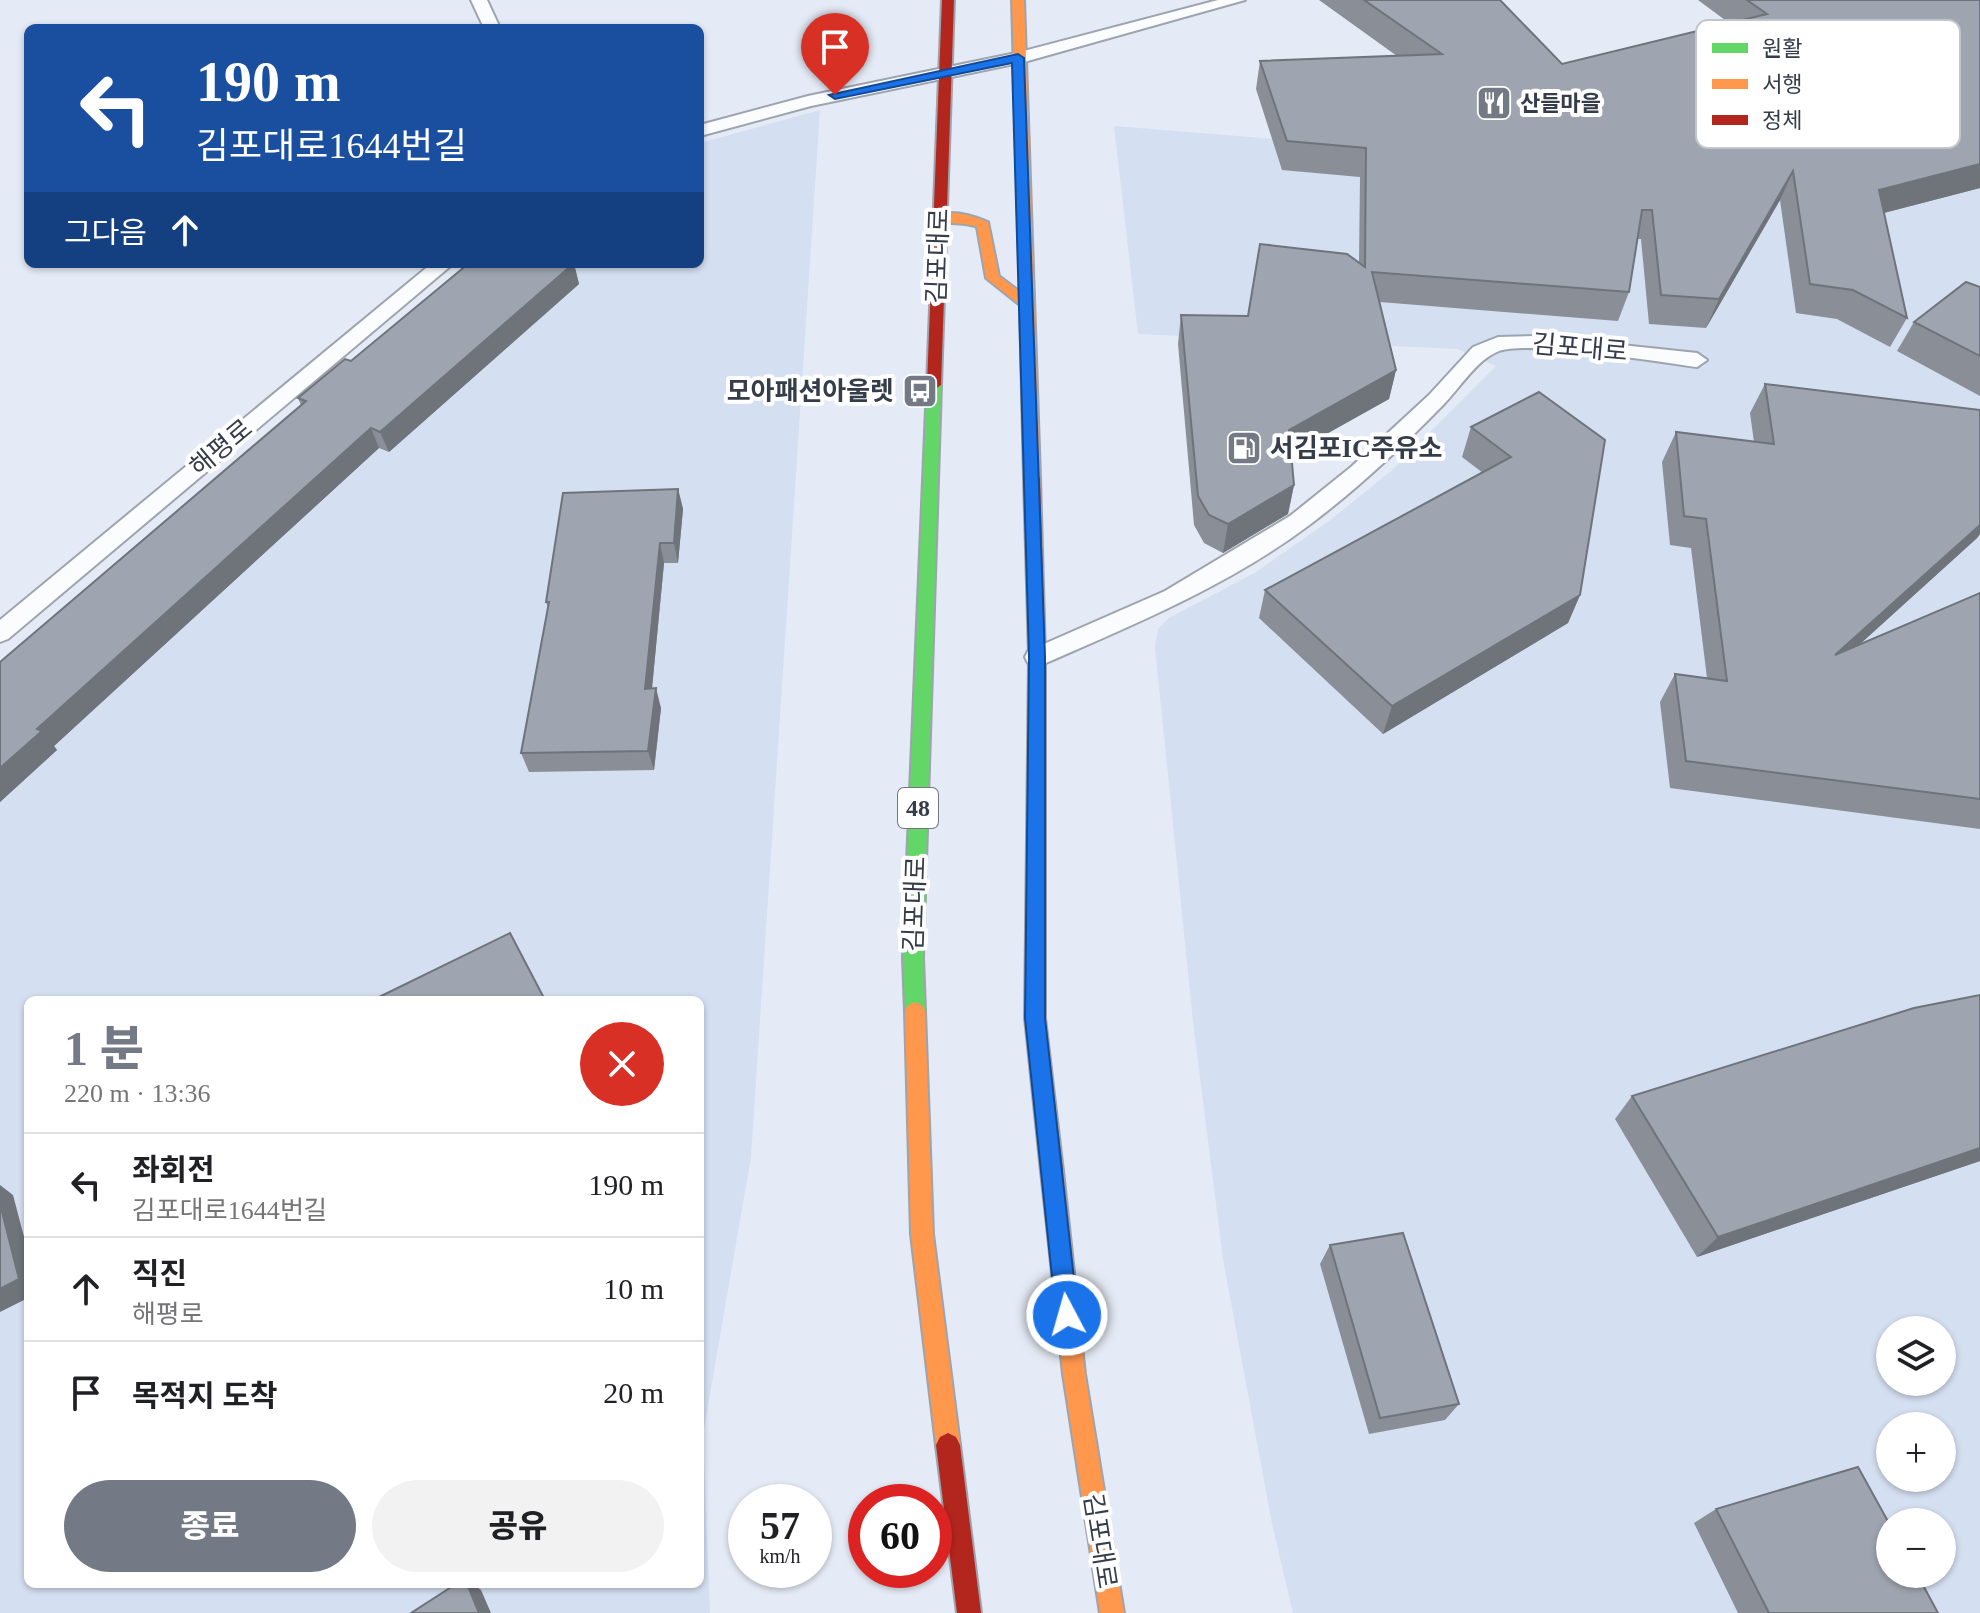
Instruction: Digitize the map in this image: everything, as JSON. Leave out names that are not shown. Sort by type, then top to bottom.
[{"type":"main road","name":"김포대로","points":[[948,0],[913,958],[922,1234],[969,1613]]},
{"type":"main road","name":"김포대로","points":[[1018,0],[1037,657],[1035,1018],[1074,1374],[1112,1613]]},
{"type":"main road","points":[[939,218],[966,218],[983,225],[987,272],[992,281],[1026,303]]},
{"type":"lane","points":[[479,0],[490,24]]},
{"type":"lane","points":[[704,130],[808,101],[1018,58],[1237,0]]},
{"type":"lane","name":"해평로","points":[[0,633],[438,268]]},
{"type":"lane","name":"김포대로","points":[[1037,657],[1173,597],[1298,522],[1403,431],[1480,352],[1498,343],[1537,342],[1697,360]]},
{"type":"shaded area","points":[[1980,0],[1980,1613],[1293,1613],[1272,1524],[1223,1259],[1193,1022],[1155,647],[1158,629],[1169,618],[1256,572],[1333,518],[1392,470],[1496,366],[1457,349],[1138,334],[1114,126],[1275,139],[1696,56],[1696,148],[1960,148],[1960,20],[1879,20]]},
{"type":"shaded area","name":"모아패션아울렛","points":[[820,110],[751,1157],[704,1429],[704,996],[24,996],[24,1588],[704,1588],[704,1460],[710,1613],[0,1613],[0,664],[468,268],[704,268],[704,142]]},
{"type":"building","points":[[1364,0],[1500,0],[1562,64],[1696,31],[1696,148],[1960,148],[1960,20],[1742,20],[1767,14],[1747,0],[1980,0],[1980,164],[1879,190],[1907,318],[1853,290],[1810,284],[1793,171],[1719,299],[1661,295],[1652,210],[1642,210],[1629,292],[1372,272],[1396,370],[1289,430],[1294,485],[1228,524],[1209,515],[1198,496],[1181,315],[1248,316],[1260,244],[1347,254],[1365,267],[1366,148],[1287,141],[1260,61],[1442,54]]},
{"type":"building","points":[[463,268],[568,268],[380,432],[371,428],[37,729],[42,731],[0,768],[0,662],[306,401],[298,398],[345,359],[351,361]]},
{"type":"building","points":[[1966,282],[1980,287],[1980,356],[1914,322]]},
{"type":"building","points":[[1765,384],[1980,410],[1980,525],[1835,655],[1980,593],[1980,799],[1686,761],[1675,674],[1727,681],[1706,519],[1684,516],[1676,432],[1774,444]]},
{"type":"building","points":[[1539,392],[1605,440],[1580,595],[1392,706],[1265,590],[1511,457],[1471,427]]},
{"type":"building","points":[[678,489],[674,543],[660,543],[645,689],[656,688],[648,751],[521,753],[549,602],[546,602],[563,493]]},
{"type":"building","points":[[510,933],[543,996],[381,996]]},
{"type":"building","points":[[1980,995],[1980,1148],[1718,1237],[1632,1096],[1914,1008]]},
{"type":"building","points":[[0,1204],[19,1279],[0,1289]]},
{"type":"building","points":[[1403,1233],[1459,1404],[1380,1418],[1330,1245]]},
{"type":"building","points":[[1858,1467],[1881,1508],[1876,1508],[1876,1588],[1925,1588],[1938,1613],[1769,1613],[1716,1509]]},
{"type":"building","points":[[450,1588],[469,1588],[479,1613],[411,1613]]},
{"type":"traffic: fast","points":[[915,1011],[913,958],[934,385]]},
{"type":"traffic: slow","points":[[1018,0],[1032,478]]},
{"type":"traffic: slow","points":[[939,218],[966,218],[983,225],[993,278],[1026,303]]},
{"type":"traffic: slow","points":[[915,1011],[922,1234],[948,1445]]},
{"type":"traffic: slow","points":[[1052,1171],[1074,1374],[1112,1613]]},
{"type":"traffic: jam","points":[[934,385],[948,0]]},
{"type":"traffic: jam","points":[[1032,478],[1037,657],[1035,1018],[1052,1171]]},
{"type":"traffic: jam","points":[[948,1445],[969,1613]]},
{"type":"place","name":"산들마을","points":[[1494,103]]},
{"type":"place","name":"모아패션아울렛","points":[[920,391]]},
{"type":"place","name":"서김포IC주유소","points":[[1244,448]]},
{"type":"route","points":[[835,95],[1018,58],[1037,657],[1035,1018],[1067,1315]]}]
